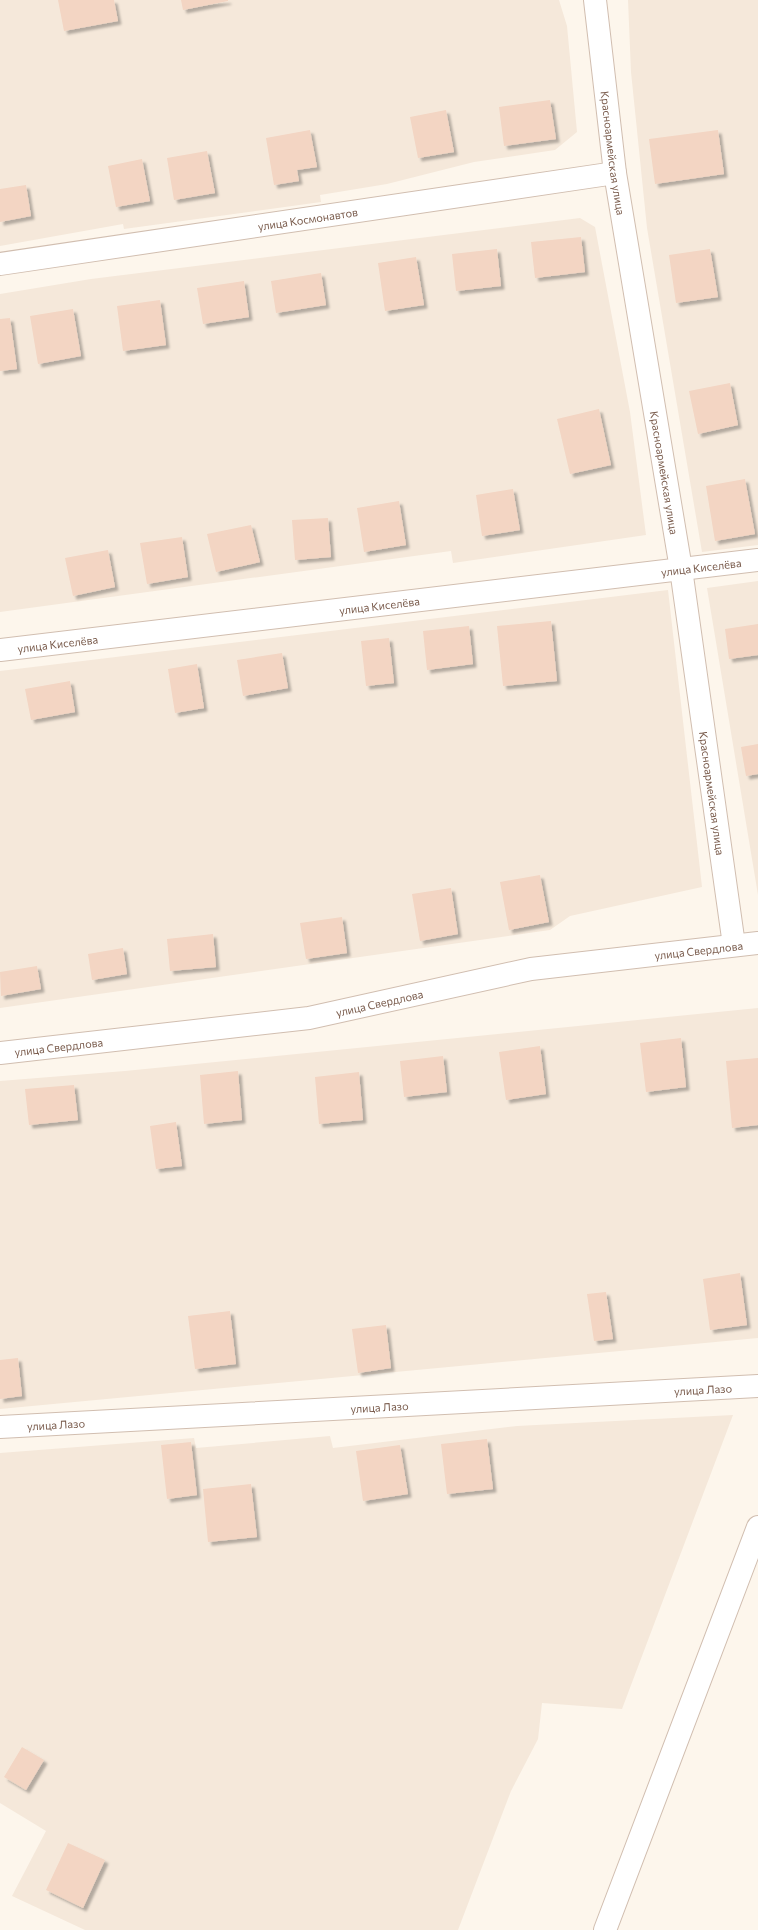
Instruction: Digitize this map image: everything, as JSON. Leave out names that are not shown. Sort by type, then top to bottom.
[{"type":"street","name":"Красноармейская улица","points":[[595,0],[615,173],[680,568],[734,946]]},
{"type":"street","name":"улица Космонавтов","points":[[0,264],[615,173]]},
{"type":"street","name":"улица Киселёва","points":[[0,650],[680,568],[758,560]]},
{"type":"street","name":"улица Свердлова","points":[[0,1053],[309,1018],[531,969],[758,943]]},
{"type":"street","name":"улица Лазо","points":[[0,1427],[758,1386]]},
{"type":"street","points":[[605,1930],[758,1527]]},
{"type":"shaded area","points":[[0,0],[559,0],[567,26],[577,132],[555,150],[474,162],[387,184],[320,195],[321,202],[124,229],[123,224],[0,246]]},
{"type":"shaded area","points":[[628,0],[758,0],[758,545],[702,552],[647,228],[631,72]]},
{"type":"shaded area","points":[[580,218],[595,227],[630,412],[646,535],[453,563],[451,551],[0,612],[0,294],[91,279]]},
{"type":"shaded area","points":[[758,581],[758,895],[707,588]]},
{"type":"shaded area","points":[[668,590],[702,887],[570,916],[550,930],[0,1008],[0,671]]},
{"type":"shaded area","points":[[758,1008],[758,1338],[0,1409],[0,1081],[125,1071]]},
{"type":"shaded area","points":[[733,1415],[622,1709],[542,1703],[538,1739],[511,1791],[458,1930],[85,1930],[12,1896],[46,1831],[0,1803],[0,1453],[194,1438],[196,1448],[330,1436],[333,1448],[517,1426]]},
{"type":"building","points":[[58,0],[114,0],[118,21],[64,31]]},
{"type":"building","points":[[181,0],[228,0],[228,1],[183,10]]},
{"type":"building","points":[[550,100],[556,139],[504,146],[499,107]]},
{"type":"building","points":[[446,110],[454,152],[418,158],[410,117]]},
{"type":"building","points":[[310,130],[317,167],[297,170],[299,181],[274,185],[266,138]]},
{"type":"building","points":[[718,130],[724,174],[655,184],[649,139]]},
{"type":"building","points":[[207,151],[215,193],[174,200],[167,158]]},
{"type":"building","points":[[142,159],[150,201],[116,207],[108,166]]},
{"type":"building","points":[[26,185],[31,216],[0,222],[0,189]]},
{"type":"building","points":[[581,237],[585,272],[535,278],[531,242]]},
{"type":"building","points":[[497,249],[501,286],[456,291],[452,254]]},
{"type":"building","points":[[710,249],[718,297],[676,303],[669,255]]},
{"type":"building","points":[[416,257],[424,305],[385,311],[378,263]]},
{"type":"building","points":[[321,273],[326,305],[276,313],[271,281]]},
{"type":"building","points":[[244,281],[249,317],[203,324],[197,288]]},
{"type":"building","points":[[160,300],[166,345],[123,351],[117,306]]},
{"type":"building","points":[[73,309],[81,356],[38,364],[30,316]]},
{"type":"building","points":[[10,318],[17,369],[0,371],[0,319]]},
{"type":"building","points":[[730,383],[738,425],[698,434],[689,391]]},
{"type":"building","points":[[599,409],[611,465],[570,474],[557,419]]},
{"type":"building","points":[[745,479],[755,534],[715,541],[706,486]]},
{"type":"building","points":[[513,489],[520,530],[482,536],[476,495]]},
{"type":"building","points":[[399,501],[406,545],[364,552],[357,508]]},
{"type":"building","points":[[328,518],[331,557],[295,560],[292,520]]},
{"type":"building","points":[[251,525],[260,562],[216,572],[207,534]]},
{"type":"building","points":[[182,537],[188,577],[147,584],[140,543]]},
{"type":"building","points":[[108,550],[115,587],[73,596],[65,558]]},
{"type":"building","points":[[551,621],[557,681],[503,686],[497,626]]},
{"type":"building","points":[[758,624],[758,655],[729,659],[725,629]]},
{"type":"building","points":[[469,626],[473,664],[427,670],[423,631]]},
{"type":"building","points":[[389,638],[394,683],[366,686],[361,641]]},
{"type":"building","points":[[282,653],[288,688],[243,696],[237,660]]},
{"type":"building","points":[[197,664],[204,708],[175,713],[168,669]]},
{"type":"building","points":[[70,681],[75,712],[31,720],[25,689]]},
{"type":"building","points":[[758,744],[758,774],[746,776],[741,747]]},
{"type":"building","points":[[540,875],[549,922],[509,930],[500,882]]},
{"type":"building","points":[[451,888],[458,934],[420,941],[412,894]]},
{"type":"building","points":[[342,917],[347,953],[306,959],[300,923]]},
{"type":"building","points":[[213,934],[216,967],[170,971],[167,939]]},
{"type":"building","points":[[123,948],[127,974],[92,980],[88,954]]},
{"type":"building","points":[[37,966],[41,989],[1,996],[0,972]]},
{"type":"building","points":[[681,1038],[686,1087],[646,1092],[640,1043]]},
{"type":"building","points":[[540,1046],[546,1094],[506,1100],[499,1052]]},
{"type":"building","points":[[443,1056],[447,1092],[404,1097],[400,1061]]},
{"type":"building","points":[[758,1058],[758,1125],[732,1128],[726,1061]]},
{"type":"building","points":[[238,1071],[242,1120],[204,1124],[200,1075]]},
{"type":"building","points":[[359,1072],[363,1120],[319,1124],[315,1077]]},
{"type":"building","points":[[74,1085],[78,1120],[29,1125],[25,1089]]},
{"type":"building","points":[[176,1122],[182,1166],[156,1169],[150,1126]]},
{"type":"building","points":[[740,1273],[747,1325],[710,1330],[703,1279]]},
{"type":"building","points":[[606,1292],[613,1339],[594,1341],[587,1294]]},
{"type":"building","points":[[230,1311],[236,1364],[195,1369],[188,1316]]},
{"type":"building","points":[[386,1325],[391,1368],[358,1373],[352,1329]]},
{"type":"building","points":[[18,1358],[22,1396],[0,1399],[0,1360]]},
{"type":"building","points":[[487,1439],[493,1489],[447,1494],[441,1444]]},
{"type":"building","points":[[191,1442],[197,1495],[167,1499],[161,1445]]},
{"type":"building","points":[[400,1445],[408,1494],[363,1501],[356,1451]]},
{"type":"building","points":[[251,1484],[257,1537],[208,1542],[203,1489]]},
{"type":"building","points":[[22,1747],[44,1760],[26,1790],[4,1777]]},
{"type":"building","points":[[68,1843],[105,1860],[83,1908],[46,1890]]}]
